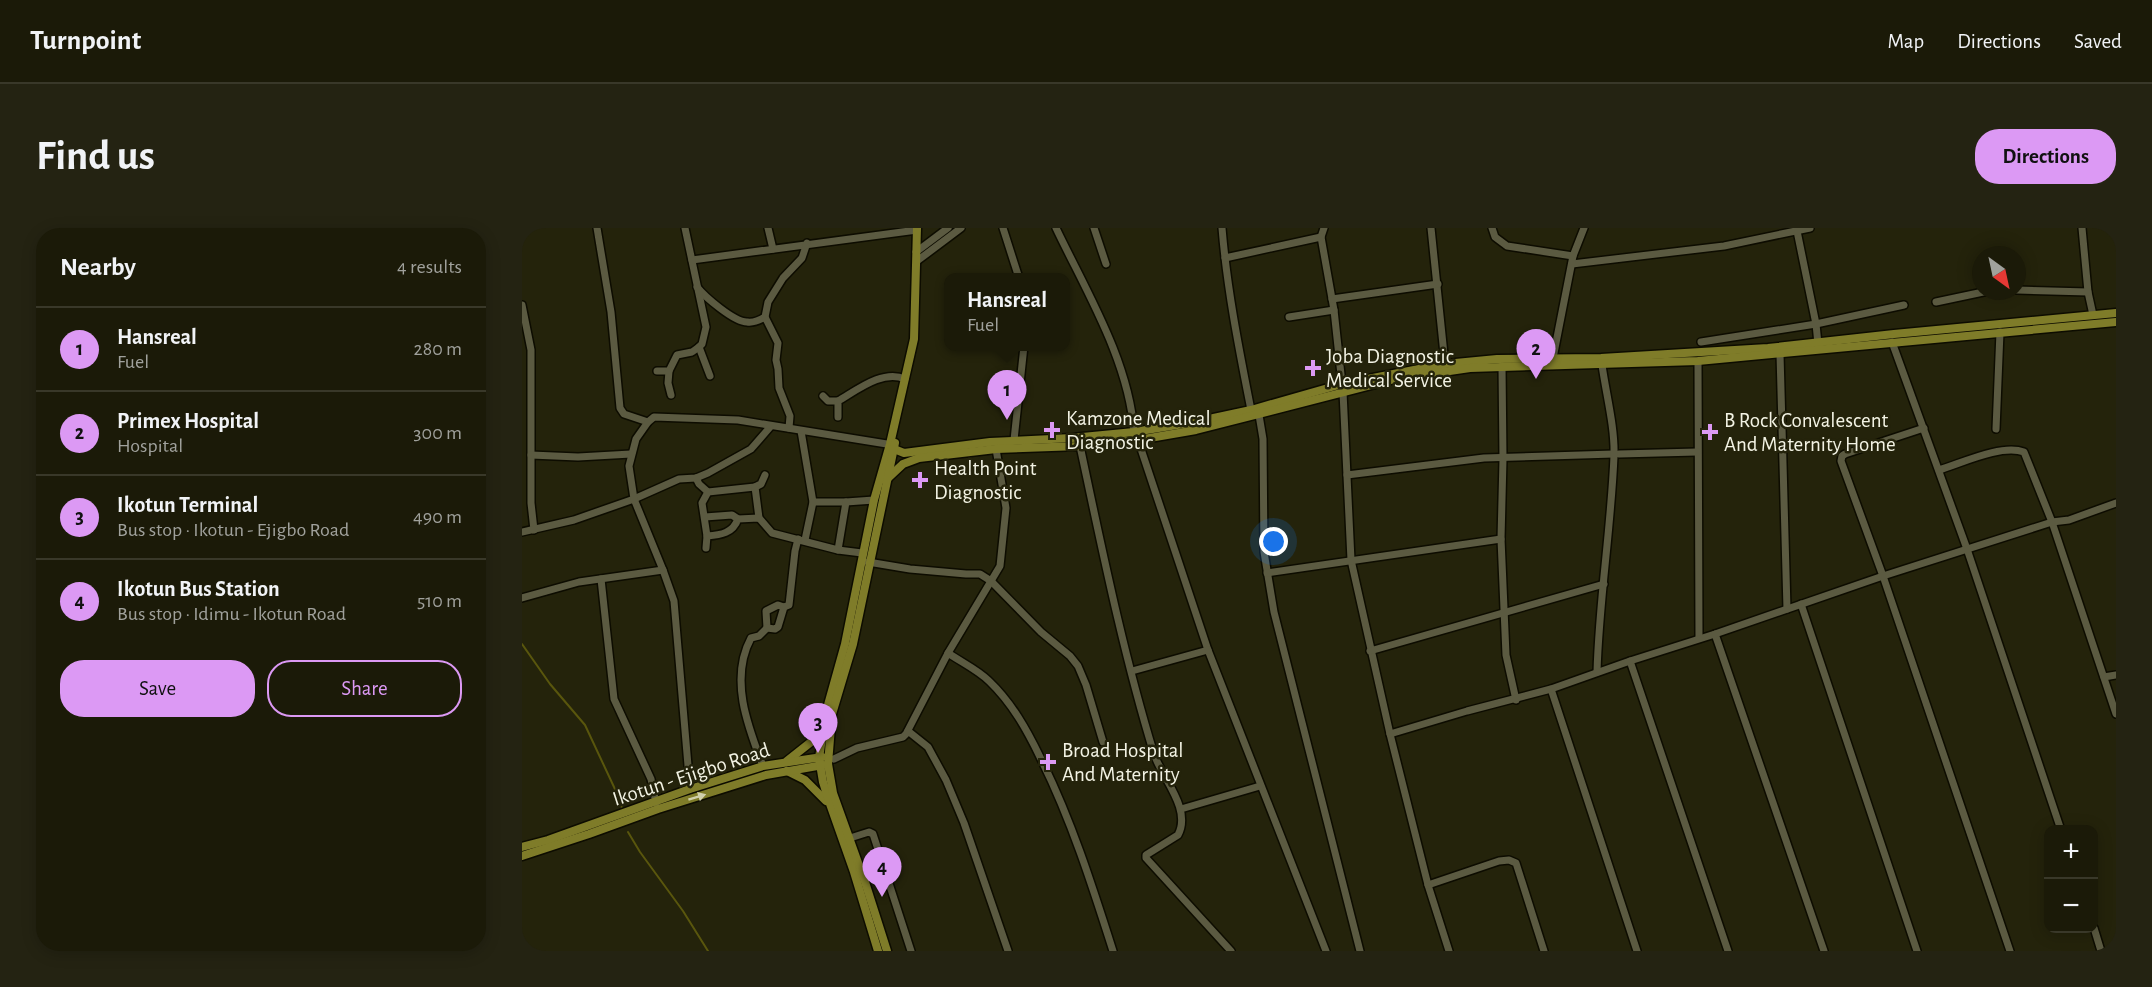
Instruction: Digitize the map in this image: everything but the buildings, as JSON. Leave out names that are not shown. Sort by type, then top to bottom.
[{"type":"main road","points":[[887,951],[833,793],[822,729],[830,692],[845,644],[874,500],[890,452],[918,340],[917,232]]},
{"type":"main road","points":[[878,951],[823,782],[832,714],[853,644],[916,326],[918,256]]},
{"type":"main road","points":[[887,479],[903,464],[919,458],[996,449],[1080,446],[1138,440],[1196,430],[1342,388],[1445,364],[1497,359],[1680,354],[1818,344],[1894,334],[2116,313]]},
{"type":"main road","points":[[1414,372],[1502,366],[1698,361],[2116,321]]},
{"type":"main road","points":[[890,452],[903,453],[1014,440],[1072,438],[1134,432],[1255,412]]},
{"type":"main road","points":[[890,452],[903,464]]},
{"type":"main road","points":[[822,729],[786,767],[805,780],[830,804]]},
{"type":"main road","name":"Ikotun - Ejigbo Road","points":[[522,847],[763,766],[786,767],[826,761]]},
{"type":"main road","name":"Ikotun - Ejigbo Road","points":[[522,856],[658,809],[766,776],[786,767]]},
{"type":"street","points":[[597,228],[611,312],[620,408],[624,414],[648,422]]},
{"type":"street","points":[[671,395],[668,383],[669,371],[677,355],[692,352],[699,347],[702,344],[706,327],[685,228]]},
{"type":"street","points":[[768,228],[773,249]]},
{"type":"street","points":[[918,256],[948,228]]},
{"type":"street","points":[[918,256],[962,228]]},
{"type":"street","points":[[1003,228],[1017,273]]},
{"type":"street","points":[[1056,228],[1121,368],[1134,432]]},
{"type":"street","points":[[1094,228],[1106,264]]},
{"type":"street","points":[[1222,228],[1224,258],[1238,345],[1263,439],[1264,552],[1274,612],[1360,951]]},
{"type":"street","points":[[1324,228],[1321,237],[1334,310],[1342,388],[1351,560],[1390,734],[1428,885],[1449,951]]},
{"type":"street","points":[[1431,228],[1445,364]]},
{"type":"street","points":[[1492,228],[1495,237],[1507,246],[1573,260],[1715,247],[1810,228]]},
{"type":"street","points":[[1553,358],[1573,260],[1584,228]]},
{"type":"street","points":[[2082,228],[2088,292],[2093,315]]},
{"type":"street","points":[[1797,231],[1818,344]]},
{"type":"street","points":[[692,260],[807,243],[917,232]]},
{"type":"street","points":[[1224,258],[1321,237]]},
{"type":"street","points":[[789,428],[790,416],[779,388],[776,360],[778,343],[765,317],[768,302],[783,278],[802,258],[807,243]]},
{"type":"street","points":[[1332,299],[1438,284]]},
{"type":"street","points":[[696,286],[705,297],[739,321],[746,322],[765,317]]},
{"type":"street","points":[[2026,290],[2088,292]]},
{"type":"street","points":[[1936,302],[1972,294]]},
{"type":"street","points":[[522,305],[531,350],[531,503],[534,530]]},
{"type":"street","points":[[1701,342],[1816,324],[1904,305]]},
{"type":"street","points":[[1289,317],[1334,310]]},
{"type":"street","points":[[1996,429],[2000,332]]},
{"type":"street","points":[[1892,342],[1967,549],[2059,825]]},
{"type":"street","points":[[699,347],[710,376]]},
{"type":"street","points":[[1014,440],[1023,351]]},
{"type":"street","points":[[1780,354],[1787,609]]},
{"type":"street","points":[[1698,361],[1699,638]]},
{"type":"street","points":[[1597,672],[1598,627],[1616,454],[1602,365]]},
{"type":"street","points":[[1502,366],[1501,539],[1504,614],[1506,655],[1516,700]]},
{"type":"street","points":[[657,371],[669,371]]},
{"type":"street","points":[[823,396],[828,401],[838,401],[865,385],[890,375],[905,379]]},
{"type":"street","points":[[522,401],[531,401]]},
{"type":"street","points":[[838,401],[838,417]]},
{"type":"street","points":[[690,789],[674,601],[634,500],[629,466],[636,439],[654,417],[738,420],[789,428],[890,452]]},
{"type":"street","points":[[522,532],[574,520],[634,500],[679,479],[696,478],[708,473],[751,449],[771,426]]},
{"type":"street","points":[[1924,428],[1845,454],[1841,458],[2010,951]]},
{"type":"street","points":[[763,766],[741,701],[741,674],[750,638],[759,636],[767,628],[766,611],[778,605],[784,607],[789,605],[790,601],[793,563],[813,502],[801,431]]},
{"type":"street","points":[[1138,440],[1208,650],[1326,951]]},
{"type":"street","points":[[1080,446],[1105,566],[1155,756],[1181,809],[1178,834],[1146,855],[1146,858],[1231,951]]},
{"type":"street","points":[[826,761],[857,748],[903,737],[948,652],[1000,566],[1006,508],[996,449]]},
{"type":"street","points":[[1939,470],[1997,451],[2024,452],[2052,522],[2116,714]]},
{"type":"street","points":[[1347,475],[1484,458],[1697,452]]},
{"type":"street","points":[[531,455],[578,457],[631,454]]},
{"type":"street","points":[[696,478],[708,492],[755,487],[761,484],[765,476]]},
{"type":"street","points":[[755,487],[759,518],[772,533],[838,550],[862,553]]},
{"type":"street","points":[[706,548],[707,536],[702,503],[708,492]]},
{"type":"street","points":[[813,502],[874,500]]},
{"type":"street","points":[[838,550],[846,502]]},
{"type":"street","points":[[1390,734],[1551,689],[1883,576],[2116,504]]},
{"type":"street","points":[[705,517],[732,515],[738,519],[759,518]]},
{"type":"street","points":[[707,536],[735,528],[738,519]]},
{"type":"street","points":[[1267,573],[1501,539]]},
{"type":"street","points":[[868,562],[910,569],[981,574],[991,581],[1078,666],[1103,742]]},
{"type":"street","points":[[522,598],[579,582],[663,570]]},
{"type":"street","points":[[601,579],[614,699],[651,779],[656,803]]},
{"type":"street","points":[[1370,651],[1604,584]]},
{"type":"street","points":[[1801,604],[1917,951]]},
{"type":"street","points":[[767,628],[776,629],[778,627],[784,607]]},
{"type":"street","points":[[1715,634],[1822,950]]},
{"type":"street","points":[[1132,671],[1208,650]]},
{"type":"street","points":[[948,652],[987,679],[1012,707],[1027,730],[1052,781],[1086,864],[1113,951]]},
{"type":"street","points":[[1630,661],[1728,951]]},
{"type":"street","points":[[2104,677],[2116,675]]},
{"type":"street","points":[[1551,689],[1637,951]]},
{"type":"street","points":[[908,731],[928,747],[946,780],[964,823],[1008,951]]},
{"type":"street","points":[[1181,809],[1260,786]]},
{"type":"street","points":[[850,838],[869,832],[873,834],[911,951]]},
{"type":"street","points":[[1428,885],[1499,861],[1509,860],[1516,863],[1544,951]]},
{"type":"street","points":[[2096,933],[2101,951]]},
{"type":"waterway","points":[[522,644],[550,684],[585,725],[622,808]]},
{"type":"waterway","points":[[628,832],[708,951]]},
{"type":"place","name":"Joba Diagnostic Medical Service","points":[[1313,368]]},
{"type":"place","name":"Primex Hospital","points":[[1536,379]]},
{"type":"place","name":"Hansreal","points":[[1007,420]]},
{"type":"place","name":"Kamzone Medical Diagnostic","points":[[1052,430]]},
{"type":"place","name":"B Rock Convalescent And Maternity Home","points":[[1710,432]]},
{"type":"place","name":"Health Point Diagnostic","points":[[920,480]]},
{"type":"place","name":"Ikotun Terminal","points":[[818,753]]},
{"type":"place","name":"Broad Hospital And Maternity","points":[[1048,762]]},
{"type":"place","name":"Ikotun Bus Station","points":[[882,897]]}]
